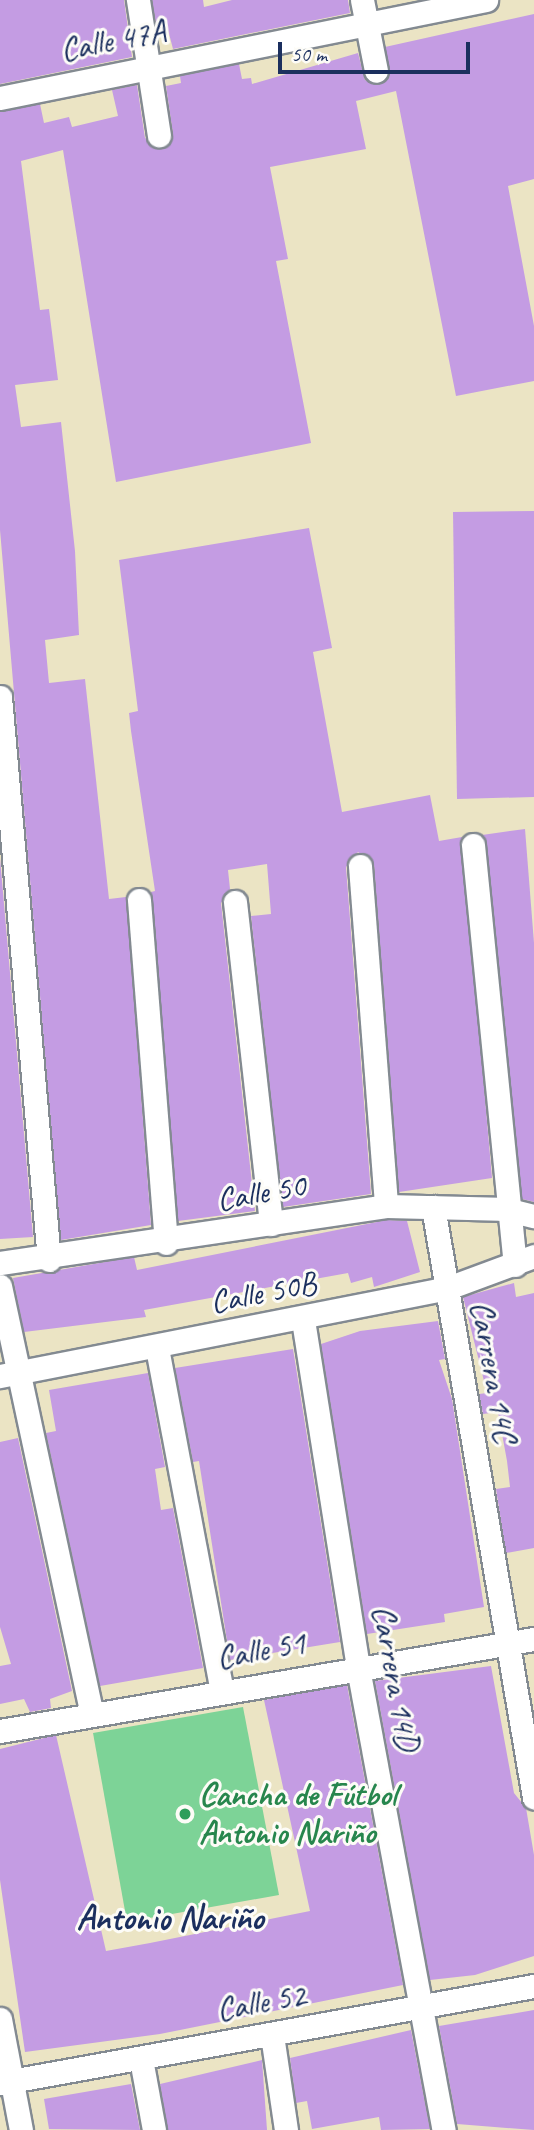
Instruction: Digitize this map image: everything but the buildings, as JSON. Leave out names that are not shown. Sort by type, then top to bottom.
[{"type":"street","points":[[138,0],[146,67],[159,135]]},
{"type":"street","points":[[362,0],[376,71]]},
{"type":"street","name":"Calle 47A","points":[[0,98],[486,0]]},
{"type":"street","points":[[0,697],[10,899],[49,1260]]},
{"type":"street","name":"Carrera 14C","points":[[473,845],[505,1209],[525,1260]]},
{"type":"street","points":[[360,866],[386,1206]]},
{"type":"street","points":[[139,900],[166,1243]]},
{"type":"street","points":[[235,902],[271,1224]]},
{"type":"street","name":"Calle 50","points":[[0,1263],[49,1260],[166,1243],[386,1206],[505,1209],[534,1216]]},
{"type":"street","name":"Carrera 14C","points":[[433,1207],[534,1797]]},
{"type":"street","name":"Calle 50B","points":[[11,1374],[303,1320],[445,1289],[525,1260]]},
{"type":"street","points":[[0,1286],[11,1374],[92,1712]]},
{"type":"street","name":"Carrera 14D","points":[[303,1320],[358,1668],[444,2130]]},
{"type":"street","points":[[157,1348],[222,1691]]},
{"type":"street","name":"Calle 51","points":[[0,1731],[92,1712],[534,1639]]},
{"type":"street","name":"Calle 52","points":[[6,2082],[534,1986]]},
{"type":"street","points":[[0,2019],[6,2082],[20,2130]]},
{"type":"street","points":[[272,2035],[286,2130]]},
{"type":"street","points":[[141,2059],[154,2130]]},
{"type":"green space","name":"Cancha de Fútbol Antonio Nariño","points":[[243,1707],[279,1895],[127,1922],[93,1733]]},
{"type":"place","name":"Cancha de Fútbol Antonio Nariño","points":[[185,1814]]},
{"type":"district","name":"Antonio Nariño","points":[[170,1918]]}]
